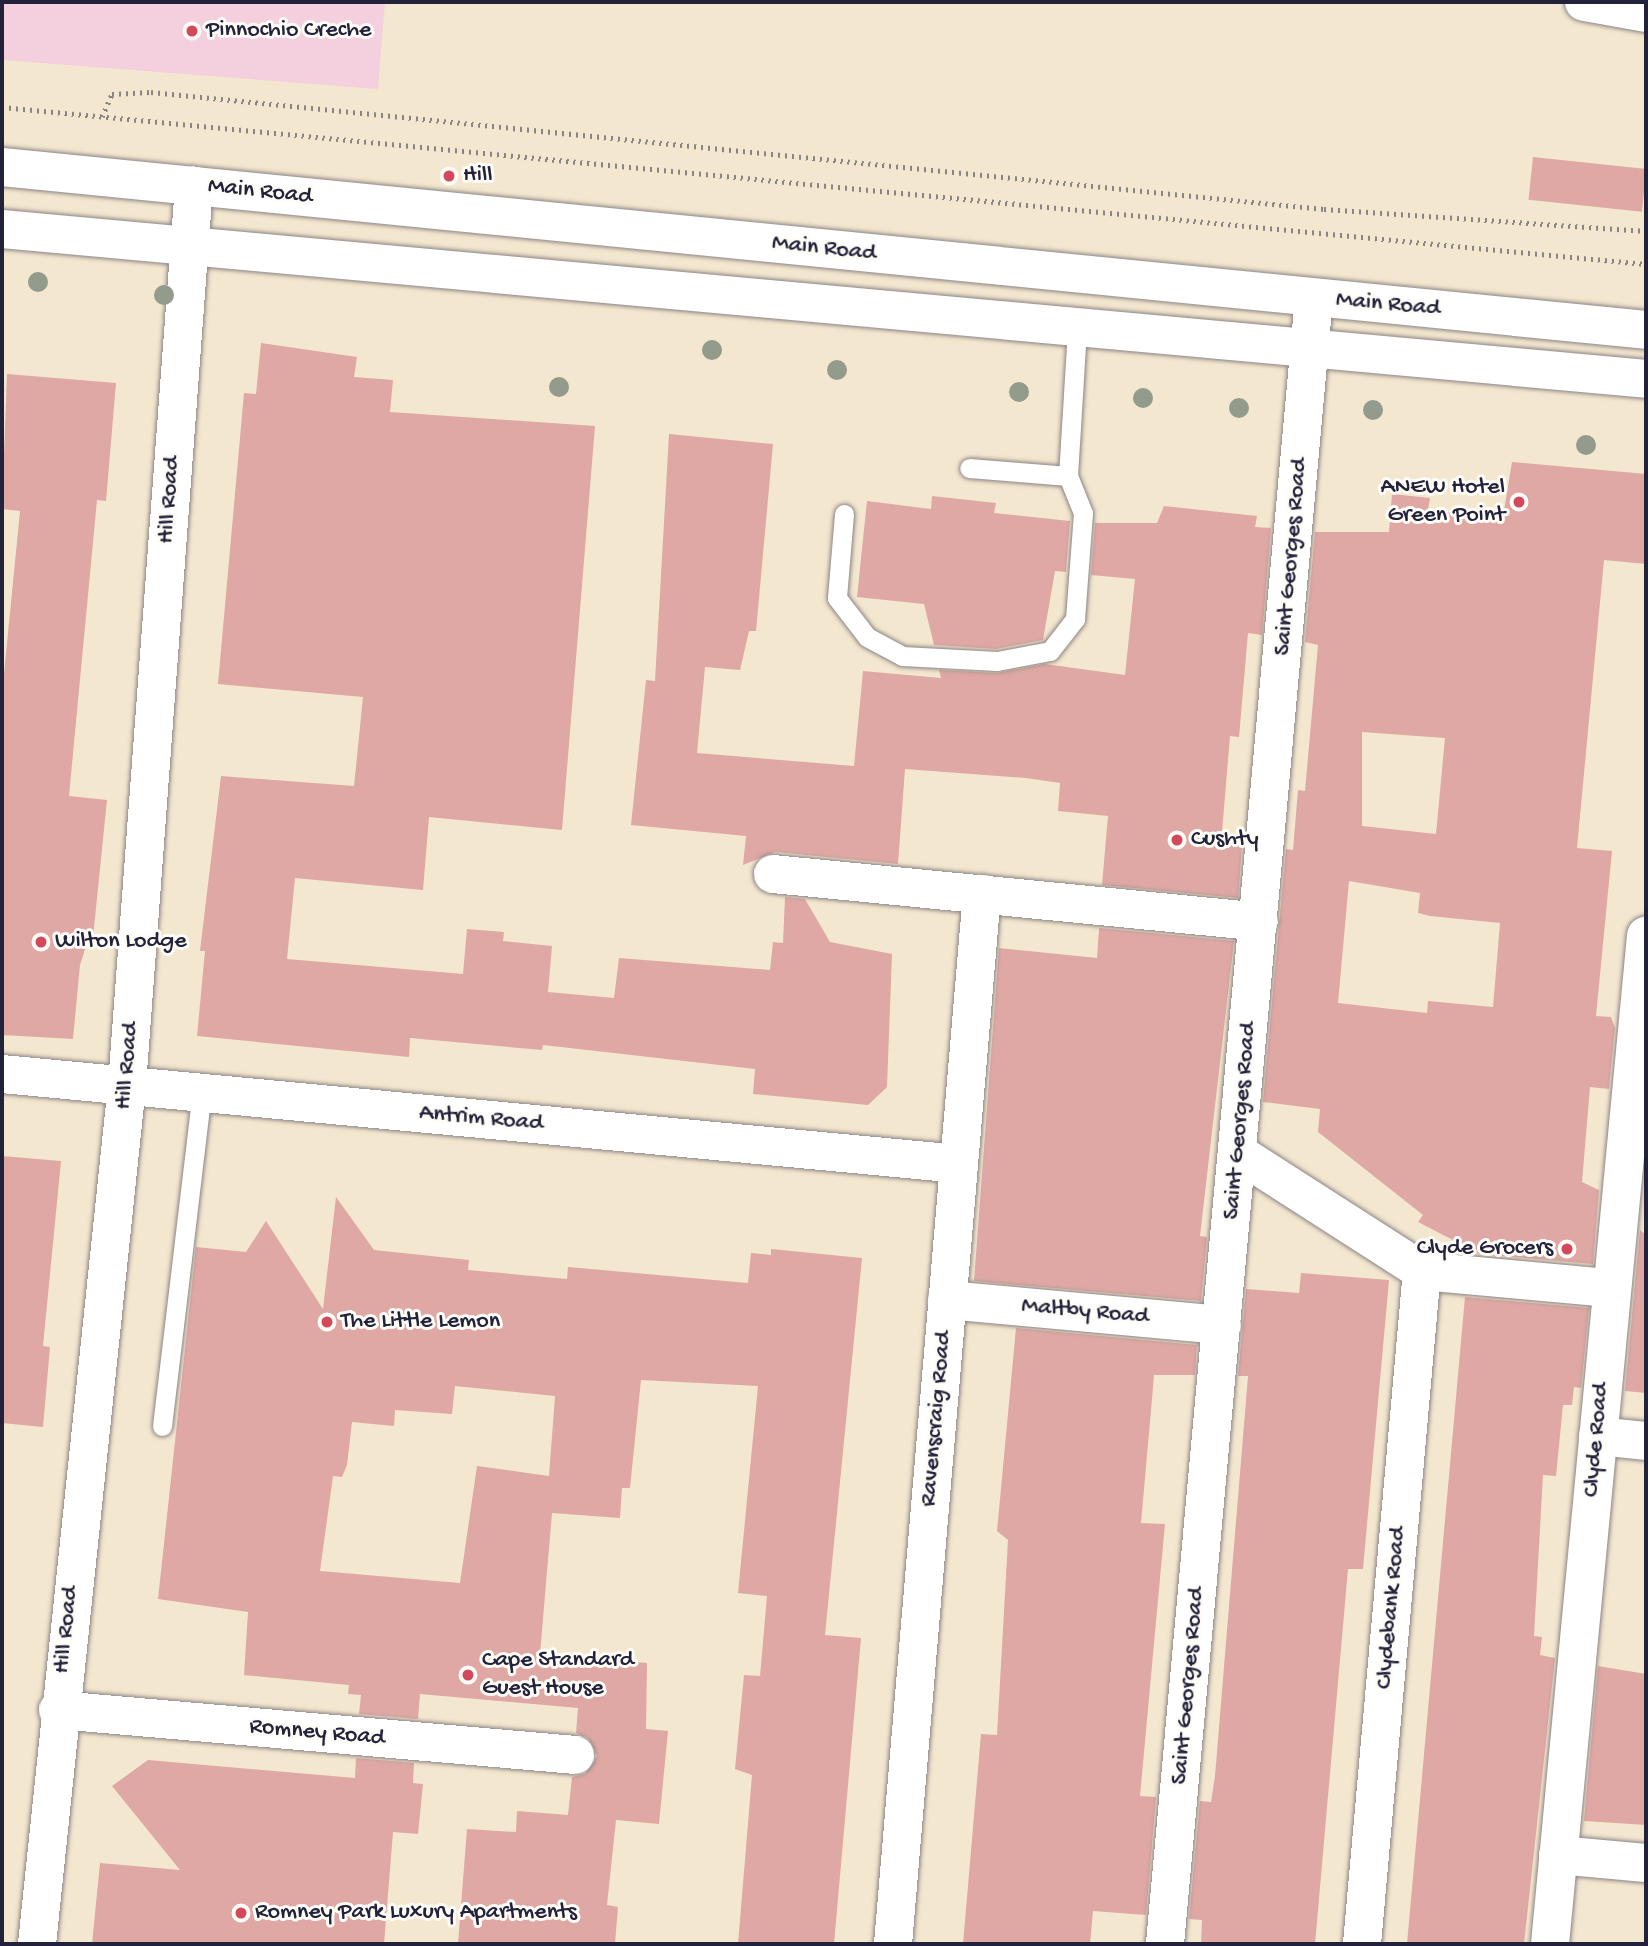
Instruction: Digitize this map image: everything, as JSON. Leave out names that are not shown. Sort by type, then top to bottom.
[{"type":"street","points":[[1584,2],[1646,13]]},
{"type":"street","name":"Main Road","points":[[2,167],[1646,330]]},
{"type":"street","name":"Hill Road","points":[[37,1944],[58,1710],[127,1086],[194,185]]},
{"type":"street","name":"Main Road","points":[[2,229],[1646,379]]},
{"type":"street","name":"Saint Georges Road","points":[[1165,1944],[1314,298]]},
{"type":"street","points":[[773,874],[1259,922]]},
{"type":"street","name":"Ravenscraig Road","points":[[892,1944],[982,894]]},
{"type":"street","name":"Clyde Road","points":[[1550,1944],[1610,1288],[1639,1067],[1646,936]]},
{"type":"street","name":"Antrim Road","points":[[2,1074],[959,1164]]},
{"type":"street","points":[[1238,1153],[1422,1271],[1610,1288]]},
{"type":"street","name":"Clydebank Road","points":[[1362,1944],[1422,1271]]},
{"type":"street","name":"Maltby Road","points":[[947,1300],[1222,1325]]},
{"type":"street","points":[[1598,1436],[1646,1441]]},
{"type":"street","name":"Romney Road","points":[[58,1710],[575,1755]]},
{"type":"street","points":[[1558,1855],[1646,1863]]},
{"type":"lane","points":[[844,514],[837,598],[867,637],[902,656],[997,661],[1050,651],[1075,619],[1083,513],[1068,476],[1077,327]]},
{"type":"lane","points":[[970,468],[1068,476]]},
{"type":"lane","points":[[162,1426],[202,1092]]},
{"type":"path","points":[[102,117],[112,94],[151,92],[1310,208],[1646,231]]},
{"type":"path","points":[[2,107],[1646,264]]},
{"type":"shaded area","name":"Pinnochio Creche","points":[[2,2],[385,2],[378,89],[2,60]]},
{"type":"building","points":[[1533,157],[1646,169],[1642,212],[1529,200]]},
{"type":"building","points":[[261,343],[357,357],[354,377],[393,380],[390,412],[595,426],[562,830],[429,817],[423,890],[295,878],[287,959],[463,974],[467,929],[504,932],[503,941],[552,946],[548,992],[614,998],[619,958],[770,970],[773,942],[783,943],[785,897],[805,899],[830,942],[892,954],[887,1087],[868,1105],[753,1094],[755,1069],[543,1045],[542,1050],[410,1038],[409,1057],[197,1036],[205,951],[200,951],[221,776],[354,786],[363,697],[218,684],[244,393],[256,394]]},
{"type":"building","points":[[7,374],[116,383],[106,501],[97,500],[69,796],[107,800],[92,947],[86,946],[80,965],[73,1039],[2,1035],[2,694],[20,511],[2,509]]},
{"type":"building","points":[[669,434],[773,444],[756,631],[749,631],[740,670],[705,667],[697,753],[854,766],[863,671],[941,678],[939,670],[997,673],[1045,664],[1125,675],[1135,579],[1091,575],[1095,523],[1157,523],[1164,506],[1257,516],[1255,527],[1271,528],[1262,635],[1248,633],[1239,737],[1230,736],[1221,844],[1242,846],[1238,898],[1102,885],[1108,816],[1058,811],[1060,783],[1026,778],[905,769],[898,864],[775,852],[743,865],[746,836],[631,825],[646,680],[655,681]]},
{"type":"building","points":[[1512,462],[1646,474],[1646,564],[1604,560],[1577,848],[1612,851],[1596,1016],[1611,1017],[1615,1028],[1609,1089],[1590,1087],[1582,1182],[1599,1190],[1593,1264],[1480,1254],[1418,1222],[1423,1215],[1318,1132],[1320,1109],[1263,1102],[1286,849],[1293,850],[1298,790],[1305,791],[1318,645],[1305,642],[1315,532],[1389,532],[1392,494],[1430,498],[1428,510],[1503,517]],"holes":[[[1362,732],[1445,738],[1436,834],[1362,826]],[[1349,881],[1420,893],[1418,913],[1500,923],[1493,1007],[1428,1001],[1427,1013],[1338,1003]]]},
{"type":"building","points":[[932,496],[996,503],[994,513],[1070,521],[1066,572],[1055,571],[1043,640],[996,649],[934,645],[924,604],[857,597],[867,501],[931,509]]},
{"type":"building","points":[[1099,928],[1234,941],[1200,1236],[1207,1237],[1201,1301],[974,1281],[999,948],[1097,958]]},
{"type":"building","points":[[2,1156],[61,1161],[43,1346],[50,1347],[43,1427],[2,1423]]},
{"type":"building","points":[[336,1197],[374,1250],[469,1260],[468,1270],[567,1279],[568,1267],[748,1283],[751,1253],[771,1255],[771,1249],[862,1258],[825,1635],[861,1638],[834,1944],[738,1944],[752,1775],[735,1769],[744,1675],[760,1676],[767,1596],[738,1593],[758,1386],[641,1380],[630,1488],[622,1488],[620,1518],[552,1513],[540,1654],[647,1663],[646,1729],[668,1731],[659,1824],[616,1820],[607,1905],[618,1907],[615,1944],[458,1944],[467,1829],[516,1832],[517,1811],[568,1815],[572,1777],[585,1774],[597,1756],[588,1738],[576,1733],[578,1708],[420,1694],[418,1719],[359,1714],[361,1695],[348,1694],[349,1685],[244,1675],[248,1612],[158,1599],[196,1247],[246,1252],[266,1221],[323,1309]],"holes":[[[455,1386],[555,1396],[549,1476],[477,1466],[460,1583],[320,1571],[333,1476],[342,1477],[347,1465],[352,1422],[394,1426],[395,1410],[452,1414]]]},
{"type":"building","points":[[1640,1230],[1646,1235],[1646,1393],[1625,1391]]},
{"type":"building","points":[[1301,1273],[1389,1280],[1363,1569],[1348,1569],[1315,1944],[1201,1943],[1202,1920],[1189,1919],[1200,1801],[1211,1802],[1215,1776],[1248,1376],[1238,1376],[1246,1289],[1299,1293]]},
{"type":"building","points":[[1465,1297],[1589,1308],[1581,1388],[1574,1387],[1572,1405],[1563,1405],[1556,1476],[1543,1475],[1534,1636],[1542,1637],[1540,1655],[1555,1658],[1524,1944],[1407,1944]]},
{"type":"building","points":[[1016,1328],[1197,1345],[1195,1375],[1154,1375],[1141,1523],[1165,1524],[1140,1796],[1156,1797],[1146,1915],[1093,1911],[1090,1944],[963,1944],[981,1734],[997,1735],[1008,1540],[997,1531]]},
{"type":"building","points":[[1598,1666],[1646,1674],[1646,1825],[1584,1821]]},
{"type":"building","points":[[356,1758],[414,1763],[413,1783],[423,1784],[418,1834],[393,1832],[384,1944],[92,1944],[100,1863],[180,1870],[112,1786],[148,1760],[355,1778]]},
{"type":"place","name":"Pinnochio Creche","points":[[192,31]]},
{"type":"place","name":"Hill","points":[[449,176]]},
{"type":"place","name":"ANEW Hotel Green Point","points":[[1519,502]]},
{"type":"place","name":"Cushty","points":[[1177,840]]},
{"type":"place","name":"Wilton Lodge","points":[[41,942]]},
{"type":"place","name":"Clyde Grocers","points":[[1567,1249]]},
{"type":"place","name":"The Little Lemon","points":[[327,1322]]},
{"type":"place","name":"Cape Standard Guest House","points":[[468,1675]]},
{"type":"place","name":"Romney Park Luxury Apartments","points":[[241,1913]]}]
